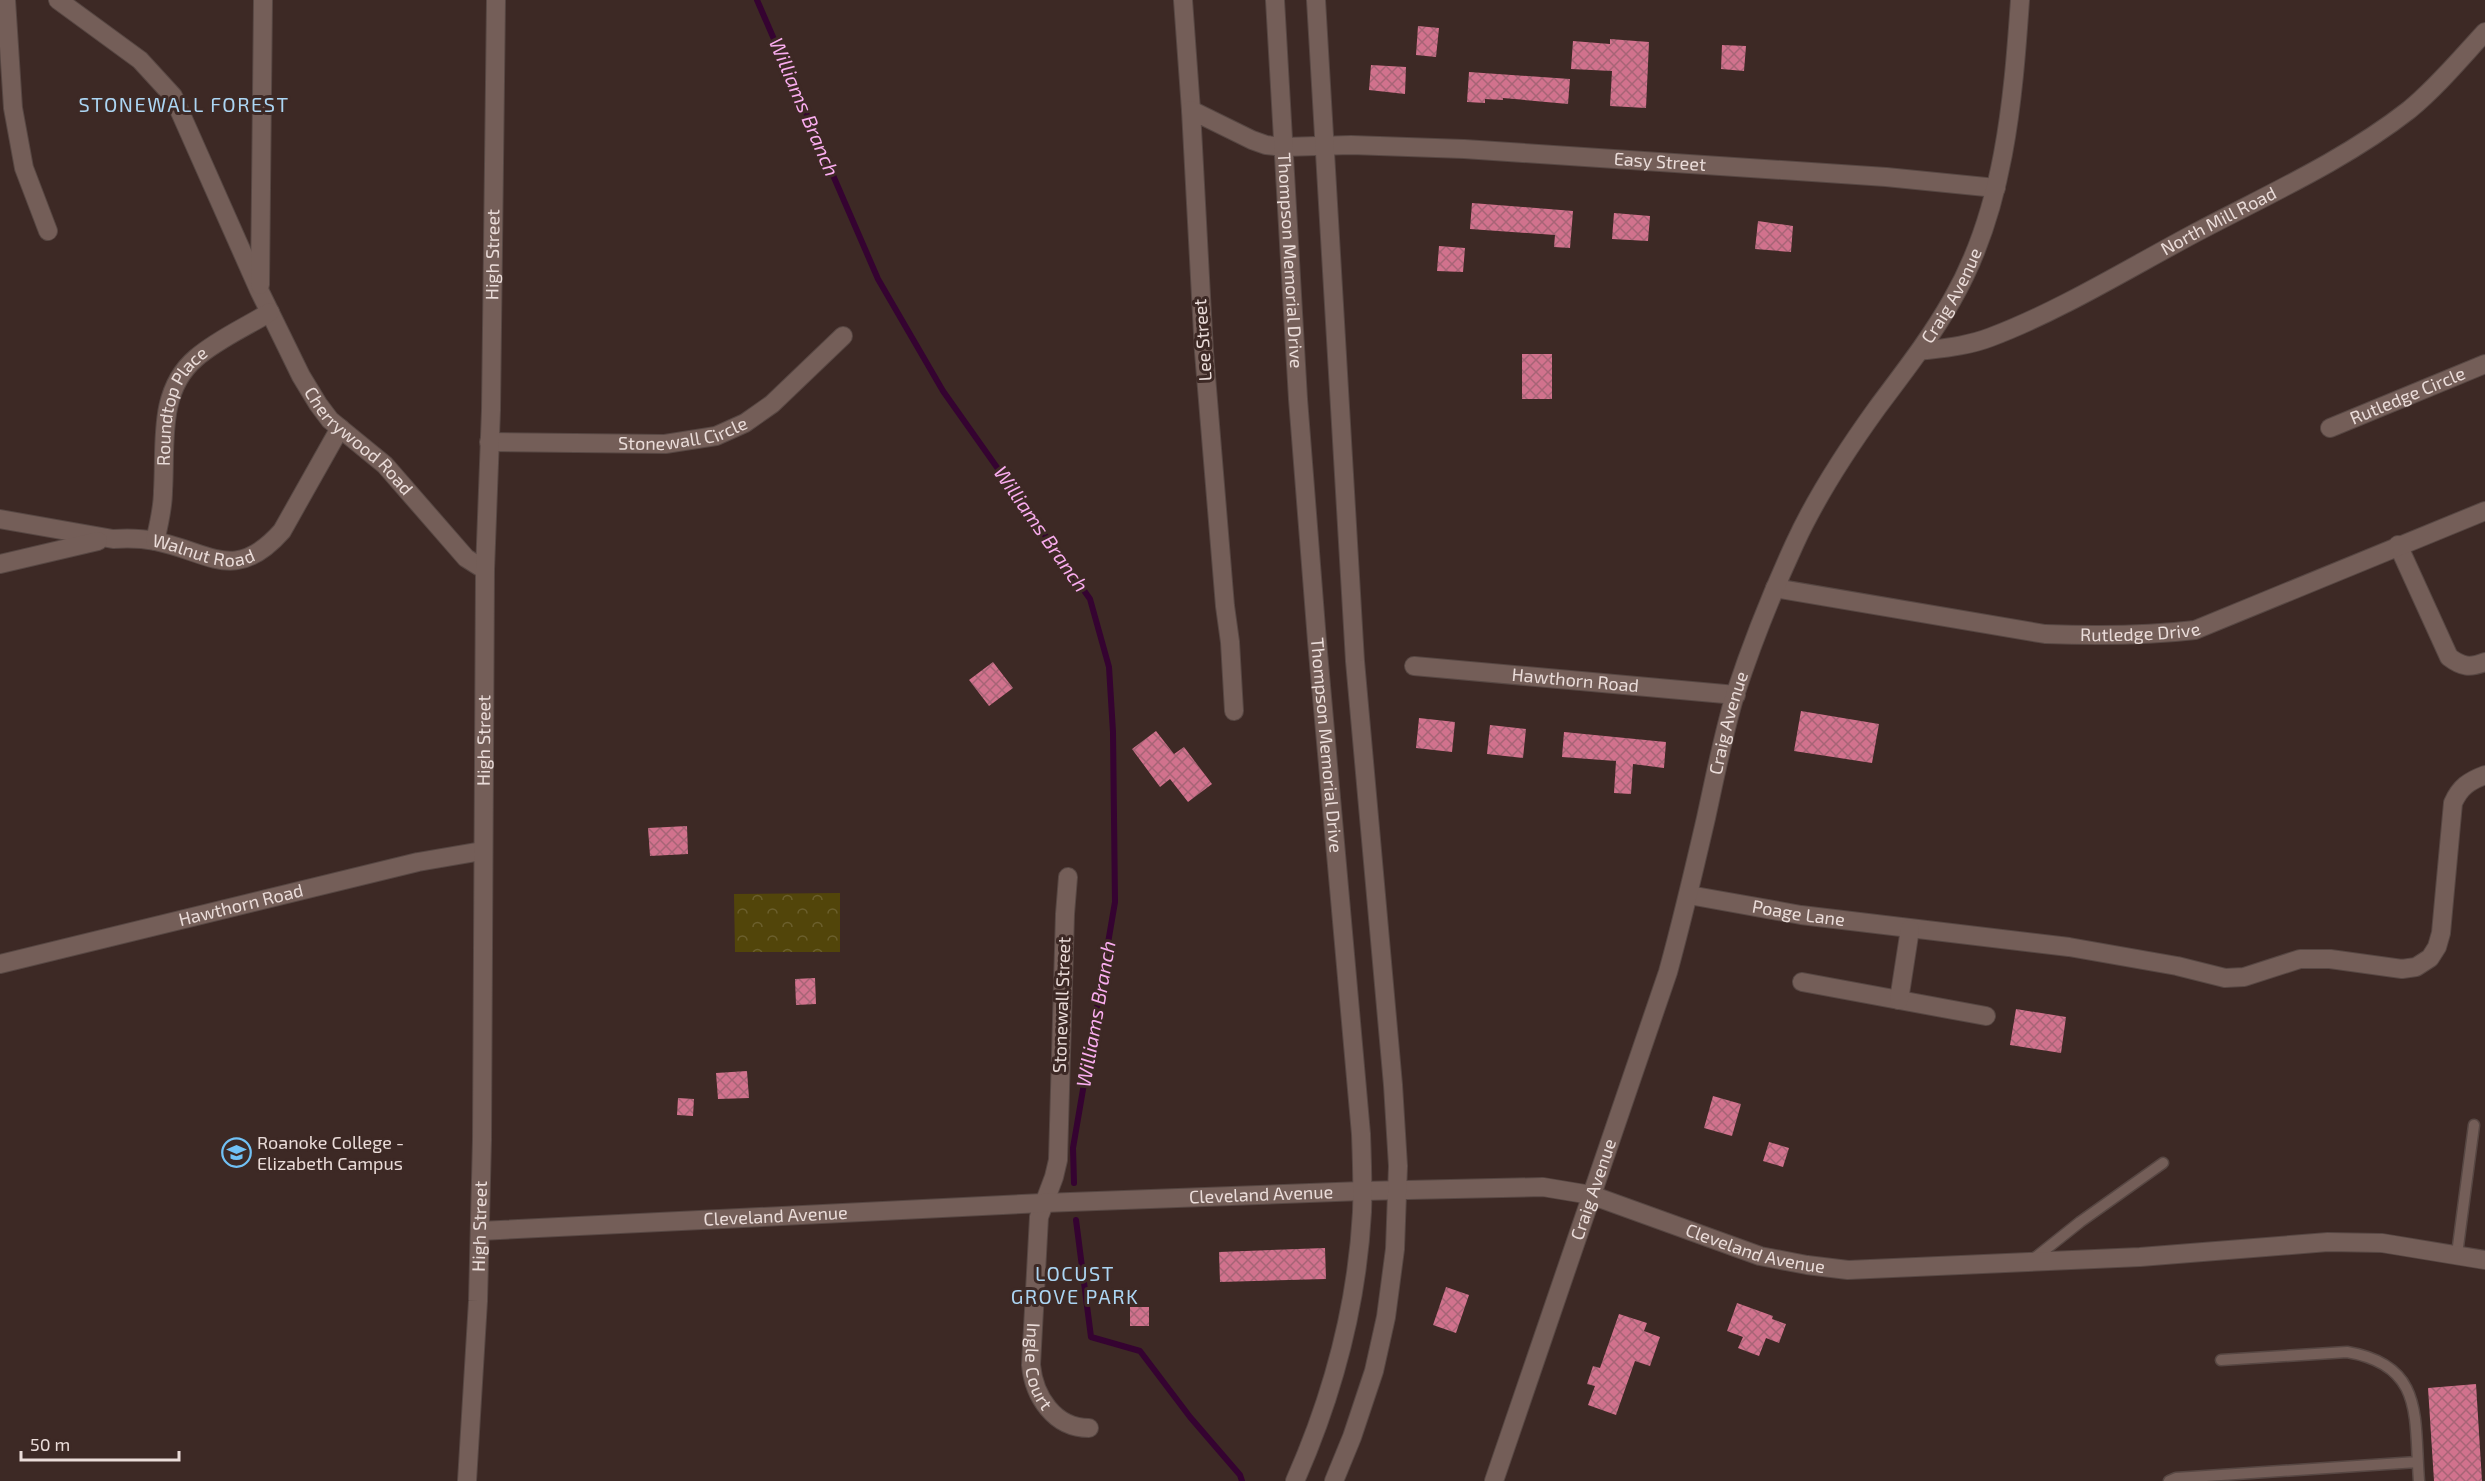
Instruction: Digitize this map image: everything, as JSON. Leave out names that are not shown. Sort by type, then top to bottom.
[{"type":"street","points":[[6,0],[13,108],[24,168],[48,231]]},
{"type":"street","name":"Cherrywood Road","points":[[58,0],[140,60],[172,96],[270,312],[301,376],[318,404],[340,428],[385,465],[466,558],[485,570]]},
{"type":"street","name":"Cherrywood Road","points":[[260,290],[263,0]]},
{"type":"street","name":"High Street","points":[[467,1481],[480,1231],[485,570],[496,0]]},
{"type":"street","name":"Lee Street","points":[[1183,0],[1204,352],[1234,711]]},
{"type":"street","name":"Thompson Memorial Drive","points":[[1275,0],[1298,399],[1361,1134],[1362,1191],[1357,1269],[1347,1326],[1332,1384],[1295,1481]]},
{"type":"street","name":"Thompson Memorial Drive","points":[[1316,0],[1355,661],[1393,1085],[1398,1190],[1395,1249],[1386,1317],[1374,1371],[1353,1437],[1334,1481]]},
{"type":"street","name":"Craig Avenue","points":[[1494,1481],[1668,972],[1689,895],[1736,695],[1775,588],[1796,541],[1842,458],[1920,351],[1952,300],[1968,270],[1986,221],[1996,188],[2008,130],[2020,0]]},
{"type":"street","name":"North Mill Road","points":[[1920,351],[1958,347],[1990,338],[2064,303],[2316,170],[2410,109],[2485,32]]},
{"type":"street","points":[[1191,110],[1266,145],[1324,146]]},
{"type":"street","name":"Easy Street","points":[[1324,146],[1464,149],[1886,177],[1996,188]]},
{"type":"street","name":"Roundtop Place","points":[[155,541],[164,491],[165,426],[172,393],[183,372],[196,358],[270,312]]},
{"type":"street","name":"Stonewall Circle","points":[[489,441],[665,444],[716,436],[745,423],[772,404],[843,336]]},
{"type":"street","name":"Rutledge Circle","points":[[2330,428],[2485,364]]},
{"type":"street","name":"Walnut Road","points":[[0,519],[112,539],[131,538],[155,541],[219,561],[237,561],[254,556],[270,545],[282,531],[340,428]]},
{"type":"street","name":"Rutledge Drive","points":[[1775,588],[2045,634],[2153,635],[2194,630],[2485,511]]},
{"type":"street","points":[[0,564],[74,545],[112,539]]},
{"type":"street","points":[[2398,545],[2449,657],[2459,665],[2471,667],[2485,662]]},
{"type":"street","name":"Hawthorn Road","points":[[1414,666],[1736,695]]},
{"type":"street","name":"Poage Lane","points":[[1689,895],[1801,915],[2069,947],[2177,966],[2225,978],[2244,977],[2300,959],[2330,959],[2402,969],[2416,967],[2430,958],[2437,947],[2441,933],[2453,803],[2459,790],[2469,781],[2485,775]]},
{"type":"street","name":"Hawthorn Road","points":[[0,964],[418,862],[482,851]]},
{"type":"street","name":"Stonewall Street","points":[[1043,1203],[1054,1177],[1058,1160],[1068,877]]},
{"type":"street","points":[[1899,1000],[1910,929]]},
{"type":"street","points":[[1802,982],[1986,1016]]},
{"type":"street","name":"Cleveland Avenue","points":[[480,1231],[1043,1203],[1543,1187],[1591,1195],[1760,1256],[1848,1270],[2028,1263],[2328,1242],[2382,1243],[2485,1260]]},
{"type":"street","name":"Ingle Court","points":[[1043,1203],[1039,1217],[1032,1379],[1037,1393],[1054,1415],[1077,1428],[1089,1428]]},
{"type":"lane","points":[[2457,1254],[2474,1125]]},
{"type":"lane","points":[[2028,1263],[2080,1222],[2163,1163]]},
{"type":"lane","points":[[2221,1360],[2347,1352],[2361,1354],[2375,1361],[2397,1375],[2407,1386],[2413,1400],[2419,1481]]},
{"type":"lane","points":[[2169,1481],[2176,1478],[2248,1472],[2418,1462]]},
{"type":"green space","points":[[840,893],[840,952],[735,952],[734,894]]},
{"type":"building","points":[[1418,26],[1439,28],[1436,57],[1416,55]]},
{"type":"building","points":[[1610,39],[1649,42],[1646,108],[1610,106],[1612,71],[1571,69],[1573,41],[1610,44]]},
{"type":"building","points":[[1722,45],[1746,46],[1744,71],[1721,69]]},
{"type":"building","points":[[1371,65],[1406,67],[1405,94],[1369,90]]},
{"type":"building","points":[[1469,72],[1570,79],[1568,104],[1503,98],[1503,100],[1485,99],[1485,103],[1467,102]]},
{"type":"building","points":[[1472,203],[1573,211],[1570,248],[1554,247],[1555,235],[1470,229]]},
{"type":"building","points":[[1614,213],[1650,216],[1648,241],[1612,239]]},
{"type":"building","points":[[1758,221],[1793,226],[1791,252],[1755,249]]},
{"type":"building","points":[[1439,246],[1465,248],[1463,272],[1437,271]]},
{"type":"building","points":[[1522,354],[1552,354],[1552,399],[1522,399]]},
{"type":"building","points":[[993,662],[1013,688],[989,706],[969,680]]},
{"type":"building","points":[[1801,711],[1879,724],[1872,763],[1794,751]]},
{"type":"building","points":[[1419,718],[1455,722],[1452,752],[1416,748]]},
{"type":"building","points":[[1490,725],[1526,729],[1523,758],[1487,754]]},
{"type":"building","points":[[1156,731],[1174,754],[1184,747],[1212,784],[1188,802],[1170,779],[1160,787],[1132,749]]},
{"type":"building","points":[[1564,732],[1666,742],[1664,768],[1633,764],[1631,794],[1614,793],[1616,761],[1562,757]]},
{"type":"building","points":[[687,826],[688,854],[650,856],[648,828]]},
{"type":"building","points":[[815,978],[816,1004],[796,1005],[795,979]]},
{"type":"building","points":[[2016,1009],[2066,1017],[2061,1053],[2010,1045]]},
{"type":"building","points":[[747,1071],[749,1098],[718,1099],[716,1073]]},
{"type":"building","points":[[1713,1096],[1741,1104],[1732,1136],[1704,1128]]},
{"type":"building","points":[[678,1098],[694,1099],[693,1116],[677,1115]]},
{"type":"building","points":[[1769,1142],[1789,1148],[1783,1167],[1763,1161]]},
{"type":"building","points":[[1325,1248],[1326,1279],[1220,1282],[1219,1252]]},
{"type":"building","points":[[1446,1287],[1469,1295],[1456,1333],[1433,1325]]},
{"type":"building","points":[[1737,1303],[1773,1316],[1772,1319],[1786,1324],[1779,1343],[1766,1338],[1759,1356],[1738,1348],[1743,1337],[1727,1331]]},
{"type":"building","points":[[1130,1307],[1149,1307],[1149,1326],[1130,1326]]},
{"type":"building","points":[[1619,1314],[1647,1323],[1644,1331],[1660,1337],[1650,1366],[1635,1361],[1616,1415],[1588,1405],[1595,1386],[1587,1384],[1593,1366],[1600,1368]]},
{"type":"building","points":[[2476,1384],[2482,1481],[2434,1481],[2428,1388]]},
{"type":"waterway","name":"Williams Branch","points":[[757,0],[878,279],[943,391],[1090,599],[1109,667],[1113,732],[1115,902],[1073,1148],[1074,1183]]},
{"type":"waterway","name":"Williams Branch","points":[[1076,1220],[1091,1337],[1140,1351],[1190,1417],[1240,1475],[1242,1481]]},
{"type":"place","name":"Roanoke College - Elizabeth Campus","points":[[236,1153]]},
{"type":"district","name":"STONEWALL FOREST","points":[[184,105]]},
{"type":"district","name":"LOCUST GROVE PARK","points":[[1075,1286]]}]
